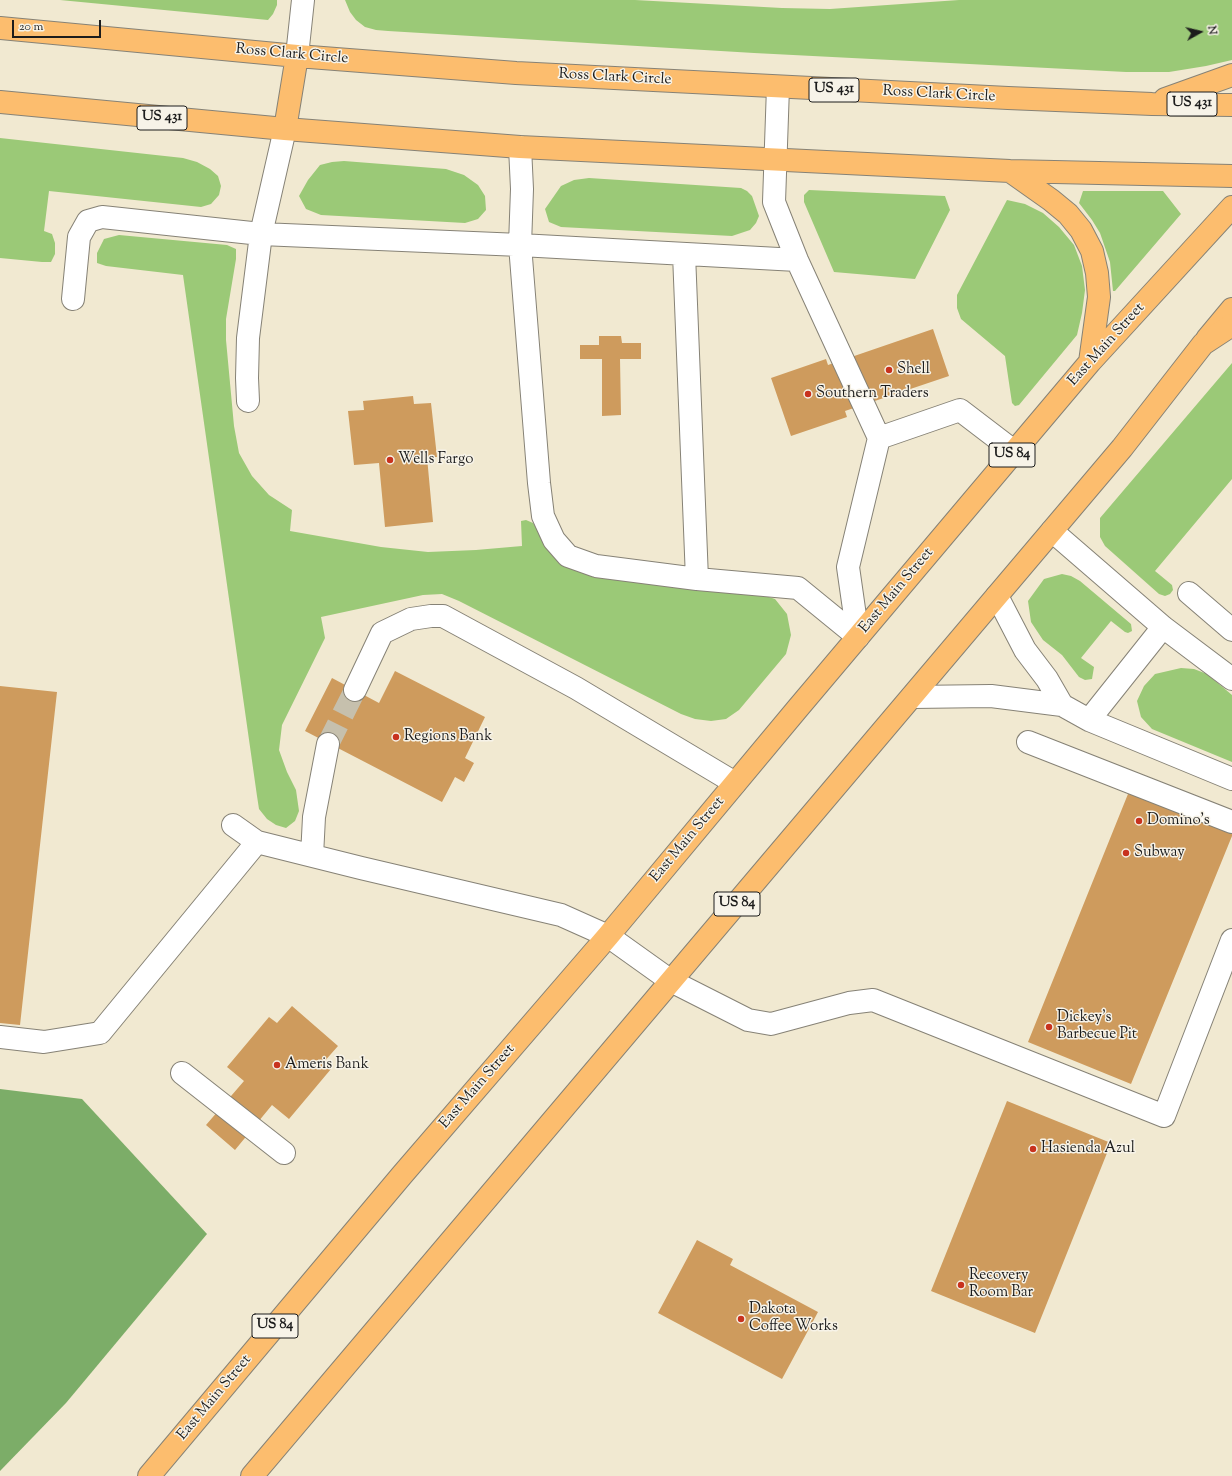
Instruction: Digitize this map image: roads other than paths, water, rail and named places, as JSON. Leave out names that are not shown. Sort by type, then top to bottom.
[{"type":"main road","name":"Ross Clark Circle","points":[[0,28],[296,56],[516,73],[778,87],[1152,104],[1232,105]]},
{"type":"main road","points":[[285,129],[296,56]]},
{"type":"main road","points":[[1152,104],[1232,75]]},
{"type":"main road","name":"US 431","points":[[0,102],[285,129],[520,147],[1010,171],[1232,176]]},
{"type":"main road","points":[[1010,171],[1068,214],[1081,230],[1092,251],[1097,273],[1099,297],[1090,362]]},
{"type":"main road","name":"East Main Street","points":[[149,1476],[407,1169],[608,936],[1090,362],[1232,207]]},
{"type":"main road","points":[[1203,344],[1232,309]]},
{"type":"main road","name":"US 84","points":[[252,1476],[1122,448],[1203,344],[1232,325]]},
{"type":"street","points":[[296,56],[303,0]]},
{"type":"street","points":[[778,87],[774,202],[798,260],[879,438],[848,567],[858,637]]},
{"type":"street","points":[[248,401],[248,338],[261,234],[285,129]]},
{"type":"street","points":[[520,147],[522,189],[520,245],[539,483],[543,516],[554,540],[568,556],[596,566],[697,579],[798,588],[858,637]]},
{"type":"street","points":[[73,299],[79,237],[88,221],[102,217],[261,234],[520,245],[798,260]]},
{"type":"street","points":[[684,254],[697,579]]},
{"type":"street","points":[[879,438],[960,410],[1015,452]]},
{"type":"street","points":[[1052,531],[1163,627],[1232,679]]},
{"type":"street","points":[[1189,593],[1232,630]]},
{"type":"street","points":[[997,596],[1025,650],[1047,679],[1062,705]]},
{"type":"street","points":[[355,690],[382,633],[411,619],[443,616],[576,688],[735,783]]},
{"type":"street","points":[[1089,720],[1163,627]]},
{"type":"street","points":[[912,697],[991,696],[1062,705],[1089,720],[1232,779]]},
{"type":"street","points":[[1028,742],[1232,822]]},
{"type":"street","points":[[312,856],[314,817],[328,744]]},
{"type":"street","points":[[233,826],[257,842],[561,915],[608,936],[671,981],[748,1020],[771,1024],[848,1003],[872,1000],[1164,1116],[1232,940]]},
{"type":"street","points":[[0,1037],[44,1042],[100,1033],[257,842]]},
{"type":"street","points":[[182,1073],[284,1153]]},
{"type":"tunnel","points":[[328,744],[355,690]]},
{"type":"place","name":"Shell","points":[[889,370]]},
{"type":"place","name":"Southern Traders","points":[[808,394]]},
{"type":"place","name":"Wells Fargo","points":[[390,460]]},
{"type":"place","name":"Regions Bank","points":[[396,737]]},
{"type":"place","name":"Domino's","points":[[1139,821]]},
{"type":"place","name":"Subway","points":[[1126,853]]},
{"type":"place","name":"Dickey's Barbecue Pit","points":[[1049,1027]]},
{"type":"place","name":"Ameris Bank","points":[[277,1065]]},
{"type":"place","name":"Hasienda Azul","points":[[1033,1149]]},
{"type":"place","name":"Recovery Room Bar","points":[[961,1285]]},
{"type":"place","name":"Dakota Coffee Works","points":[[741,1319]]}]
